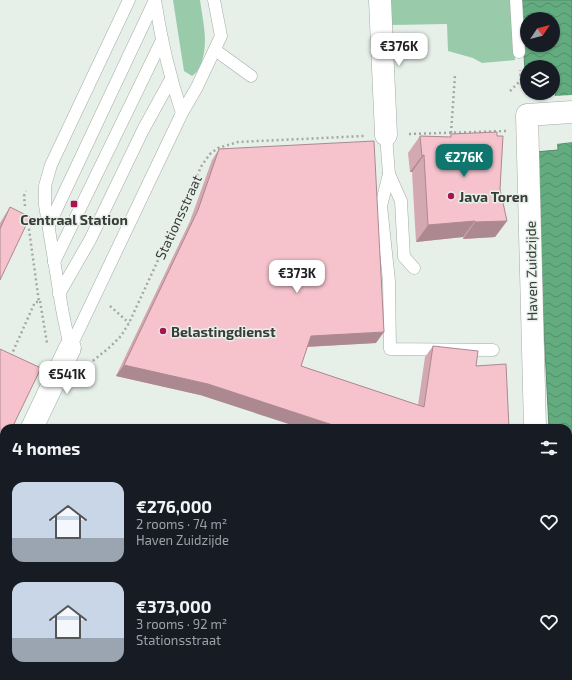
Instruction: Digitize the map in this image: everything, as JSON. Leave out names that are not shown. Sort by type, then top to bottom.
[{"type":"street","points":[[380,0],[386,136]]},
{"type":"street","points":[[527,123],[563,113]]},
{"type":"street","name":"Haven Zuidzijde","points":[[527,123],[535,424]]},
{"type":"street","points":[[34,424],[70,348]]},
{"type":"lane","points":[[70,348],[54,262],[45,186],[51,165],[129,0]]},
{"type":"lane","points":[[49,225],[155,0]]},
{"type":"lane","points":[[155,0],[162,42],[171,79],[182,112]]},
{"type":"lane","points":[[70,348],[182,112],[197,87],[221,36],[214,0]]},
{"type":"lane","points":[[516,0],[519,52]]},
{"type":"lane","points":[[54,262],[162,42]]},
{"type":"lane","points":[[215,50],[251,76]]},
{"type":"lane","points":[[59,294],[90,240],[143,130],[171,79]]},
{"type":"lane","points":[[386,136],[389,174],[400,201],[404,257],[414,268]]},
{"type":"lane","points":[[389,174],[381,206],[389,281],[390,349],[493,350]]},
{"type":"path","points":[[510,91],[520,80],[519,52]]},
{"type":"path","points":[[451,133],[455,75]]},
{"type":"path","name":"Stationsstraat","points":[[86,366],[110,347],[129,323],[202,165],[210,154],[218,148],[238,142],[451,133],[527,123]]},
{"type":"path","points":[[9,360],[20,336]]},
{"type":"shaded area","points":[[173,0],[200,0],[205,32],[205,48],[201,64],[192,76],[184,71]]},
{"type":"shaded area","points":[[391,0],[511,0],[515,60],[482,63],[473,58],[448,51],[447,24],[392,25]]},
{"type":"water","points":[[521,0],[572,0],[572,424],[549,424],[535,152],[558,150],[556,100],[560,100],[560,60],[524,60],[524,52],[560,52],[560,12],[522,12]]},
{"type":"pier","points":[[572,95],[572,142],[556,144],[553,100],[560,100],[560,96]]},
{"type":"building","name":"Java Toren","points":[[497,132],[497,136],[503,136],[500,189],[507,221],[475,221],[428,225],[424,155],[422,156],[420,136],[451,137],[451,134]]},
{"type":"building","points":[[374,141],[384,332],[311,336],[301,366],[424,407],[433,346],[478,351],[476,366],[506,364],[509,424],[330,424],[208,384],[124,365],[198,210],[219,149]]},
{"type":"building","points":[[10,207],[30,217],[0,280],[0,229]]},
{"type":"building","points":[[0,349],[41,368],[14,424],[0,424]]},
{"type":"place","name":"Java Toren","points":[[451,196]]},
{"type":"place","name":"Centraal Station","points":[[74,204]]},
{"type":"place","name":"Belastingdienst","points":[[163,331]]}]
